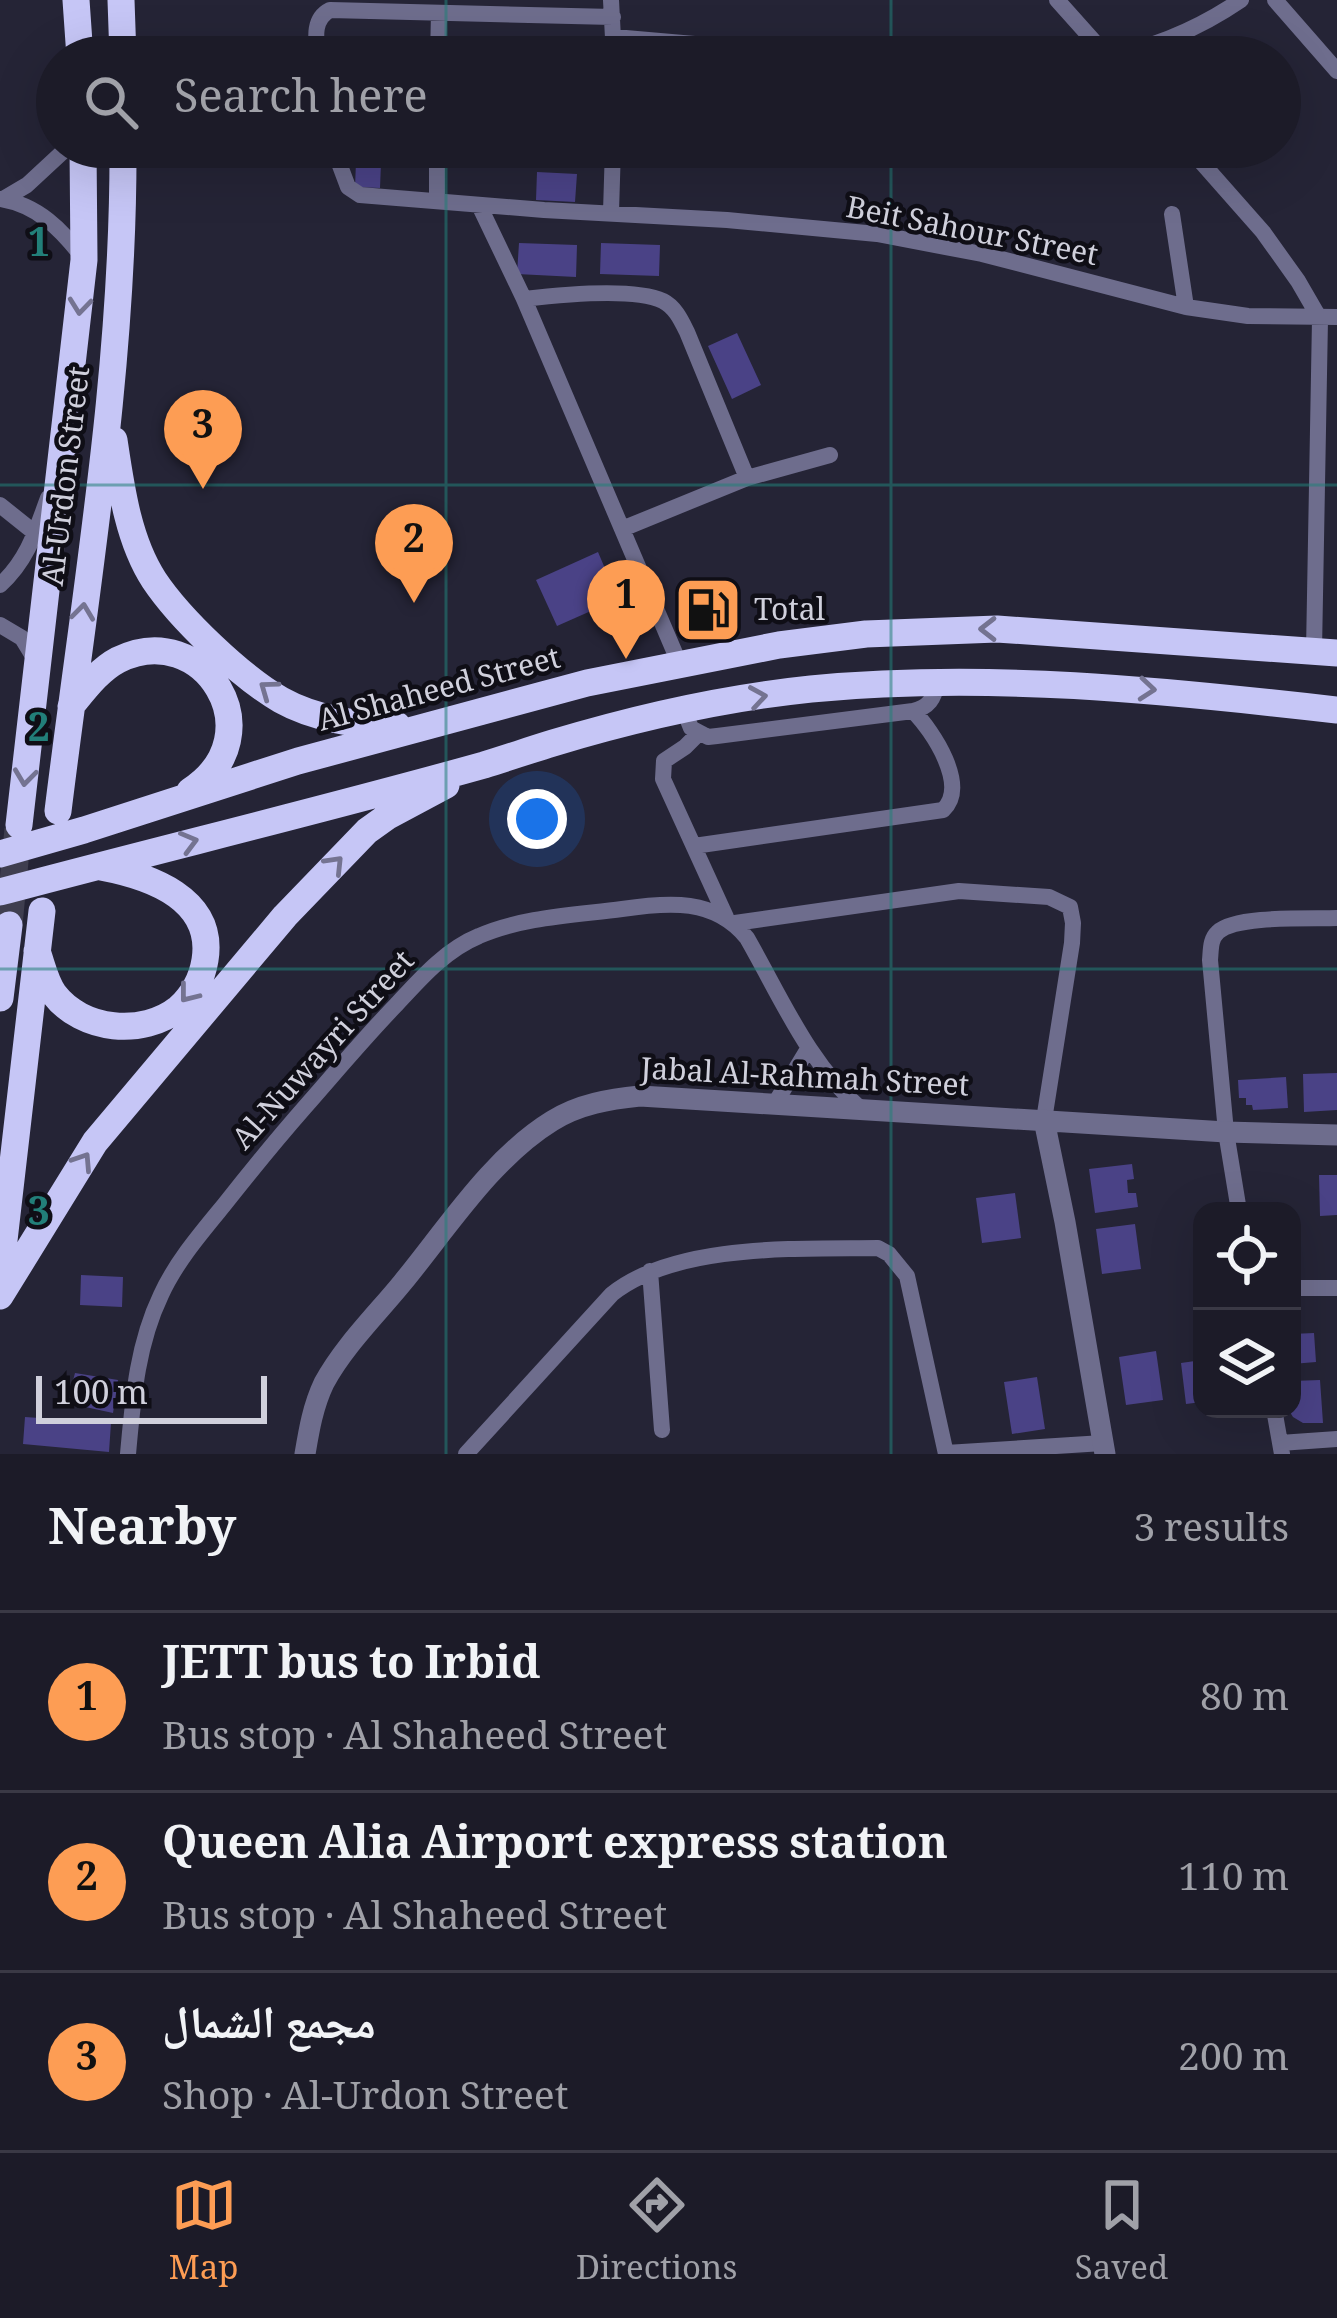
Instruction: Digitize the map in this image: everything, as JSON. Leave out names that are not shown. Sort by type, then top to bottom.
[{"type":"highway","points":[[76,0],[79,36]]},
{"type":"highway","name":"Al-Urdon Street","points":[[19,825],[84,260],[83,168]]},
{"type":"highway","name":"Al-Urdon Street","points":[[58,811],[109,412],[122,168]]},
{"type":"highway","points":[[109,412],[123,496],[153,579],[230,660],[282,700],[352,722],[388,726],[460,717]]},
{"type":"highway","name":"Al Shaheed Street","points":[[0,854],[298,761],[587,683],[823,639],[954,629],[1041,630],[1326,652]]},
{"type":"highway","points":[[71,706],[103,671],[139,652],[178,655],[217,685],[229,721],[222,759],[200,784],[144,811]]},
{"type":"highway","points":[[0,892],[556,742],[691,722],[810,690],[937,683],[1061,684],[1144,688],[1337,710]]},
{"type":"highway","points":[[0,1296],[95,1142],[297,903],[378,823],[485,764]]},
{"type":"highway","points":[[37,951],[55,994],[73,1012],[95,1023],[121,1026],[159,1019],[177,1010],[193,992],[202,974],[206,945],[191,907],[151,879],[97,866]]},
{"type":"highway","points":[[0,1275],[42,911]]},
{"type":"highway","points":[[0,998],[9,925]]},
{"type":"street","points":[[1057,0],[1089,36]]},
{"type":"street","points":[[1174,36],[1241,0]]},
{"type":"street","points":[[1275,0],[1337,71]]},
{"type":"street","points":[[316,36],[323,13],[338,8],[439,13],[612,8]]},
{"type":"street","points":[[438,36],[439,13]]},
{"type":"street","points":[[3,198],[45,168]]},
{"type":"street","name":"Beit Sahour Street","points":[[341,168],[348,187],[360,196],[877,234],[982,254],[1186,307],[1248,316],[1328,318]]},
{"type":"street","points":[[437,168],[437,200]]},
{"type":"street","points":[[611,212],[612,168]]},
{"type":"street","points":[[1207,168],[1263,232],[1328,318],[1326,652]]},
{"type":"street","points":[[3,198],[34,209],[52,222],[84,260]]},
{"type":"street","points":[[479,206],[524,298],[680,665]]},
{"type":"street","points":[[1172,214],[1186,307]]},
{"type":"street","points":[[524,298],[593,294],[666,302],[687,332],[747,478]]},
{"type":"street","points":[[622,529],[747,478],[830,455]]},
{"type":"street","points":[[0,585],[19,567],[63,456]]},
{"type":"street","points":[[0,505],[35,533]]},
{"type":"street","points":[[0,625],[22,638],[38,666]]},
{"type":"street","points":[[862,1109],[808,1049],[753,948],[731,920],[662,770],[669,755],[685,747],[691,722],[717,736],[913,711],[929,704],[937,683]]},
{"type":"street","points":[[694,846],[943,810],[954,795],[945,760],[932,733],[913,711]]},
{"type":"street","name":"Al-Nuwayri Street","points":[[128,1454],[143,1339],[162,1292],[184,1258],[352,1052],[444,957],[480,935],[605,911],[674,905],[696,907],[731,920],[959,891],[1049,897],[1070,907],[1073,923],[1044,1120]]},
{"type":"street","points":[[1238,1202],[1210,960],[1213,938],[1220,929],[1252,922],[1337,918]]},
{"type":"street","points":[[774,1105],[808,1049]]},
{"type":"street","name":"Jabal Al-Rahmah Street","points":[[305,1454],[314,1407],[333,1368],[504,1159],[558,1117],[610,1099],[640,1096],[1337,1136]]},
{"type":"street","points":[[466,1454],[612,1294],[670,1264],[796,1249],[884,1250],[907,1276],[946,1453],[1104,1449],[1044,1120]]},
{"type":"street","points":[[650,1271],[662,1430]]},
{"type":"street","points":[[1301,1288],[1337,1288]]},
{"type":"street","points":[[1276,1418],[1281,1448],[1337,1439]]},
{"type":"building","points":[[356,168],[381,168],[380,188],[355,187]]},
{"type":"building","points":[[537,172],[577,174],[575,202],[536,200]]},
{"type":"building","points":[[519,243],[577,245],[576,277],[517,274]]},
{"type":"building","points":[[601,243],[660,245],[659,276],[600,274]]},
{"type":"building","points":[[737,333],[761,385],[732,399],[708,346]]},
{"type":"building","points":[[598,552],[618,599],[557,626],[536,580]]},
{"type":"building","name":"Total","points":[[722,602],[722,615],[694,617],[693,604]]},
{"type":"building","points":[[1337,1073],[1337,1110],[1304,1112],[1303,1074]]},
{"type":"building","points":[[1286,1077],[1288,1108],[1253,1110],[1246,1098],[1239,1098],[1238,1080]]},
{"type":"building","points":[[1132,1164],[1134,1179],[1127,1180],[1128,1193],[1136,1193],[1138,1207],[1095,1213],[1089,1169]]},
{"type":"building","points":[[1319,1175],[1337,1175],[1337,1215],[1320,1216]]},
{"type":"building","points":[[1015,1193],[1021,1238],[982,1243],[976,1198]]},
{"type":"building","points":[[1135,1224],[1141,1269],[1102,1274],[1096,1229]]},
{"type":"building","points":[[81,1275],[123,1277],[122,1307],[80,1305]]},
{"type":"building","points":[[1314,1333],[1316,1362],[1301,1363],[1301,1334]]},
{"type":"building","points":[[1156,1351],[1163,1400],[1126,1405],[1119,1357]]},
{"type":"building","points":[[1193,1361],[1193,1403],[1186,1404],[1181,1363]]},
{"type":"building","points":[[75,1373],[118,1380],[113,1413],[67,1403]]},
{"type":"building","points":[[1037,1377],[1045,1429],[1012,1434],[1004,1382]]},
{"type":"building","points":[[1320,1380],[1323,1423],[1295,1418],[1301,1418],[1301,1381]]},
{"type":"building","points":[[25,1417],[111,1423],[109,1452],[23,1444]]},
{"type":"tunnel","points":[[9,925],[18,829]]},
{"type":"place","name":"مجمع الشمال","points":[[203,489]]},
{"type":"place","name":"Queen Alia Airport express station","points":[[414,603]]},
{"type":"place","name":"Total","points":[[708,610]]},
{"type":"place","name":"JETT bus to Irbid","points":[[626,659]]}]
